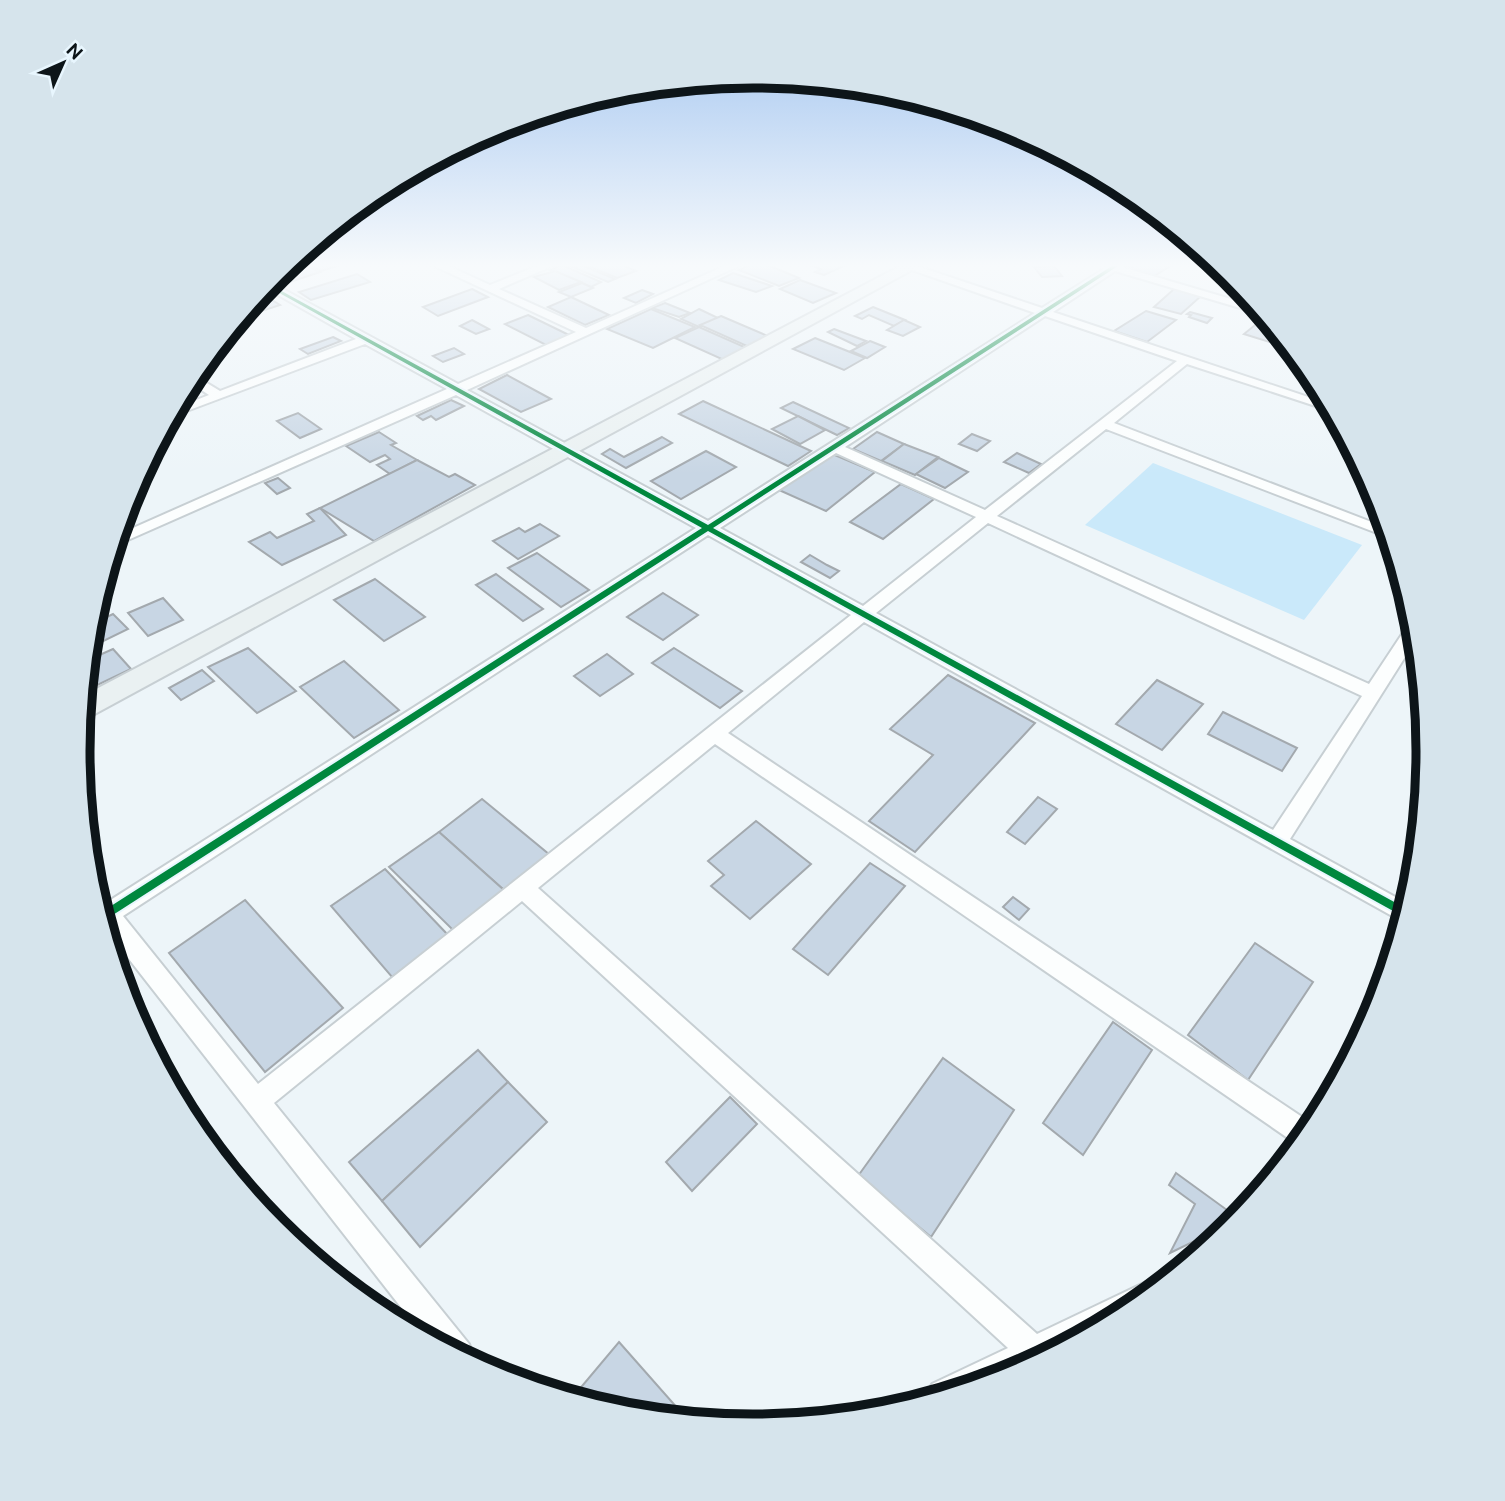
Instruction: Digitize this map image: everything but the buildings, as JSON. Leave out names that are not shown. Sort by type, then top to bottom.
[{"type":"street","points":[[357,334],[1396,908]]},
{"type":"street","points":[[125,538],[581,334]]},
{"type":"street","points":[[91,704],[782,334]]},
{"type":"street","points":[[110,913],[1011,334]]},
{"type":"street","points":[[1105,334],[1318,404]]},
{"type":"street","points":[[184,410],[366,339]]},
{"type":"street","points":[[257,1101],[863,614],[1184,361]]},
{"type":"street","points":[[200,384],[219,396]]},
{"type":"street","points":[[1104,424],[1377,529]]},
{"type":"street","points":[[835,447],[1372,693]]},
{"type":"street","points":[[1277,842],[1406,641]]},
{"type":"street","points":[[715,734],[1297,1129]]},
{"type":"street","points":[[524,889],[1033,1351]]},
{"type":"street","points":[[113,926],[257,1101],[444,1337]]},
{"type":"shaded area","points":[[1153,463],[1362,545],[1304,620],[1085,525]]},
{"type":"cycle path","points":[[357,334],[1396,908]]},
{"type":"cycle path","points":[[110,912],[1010,334]]}]
